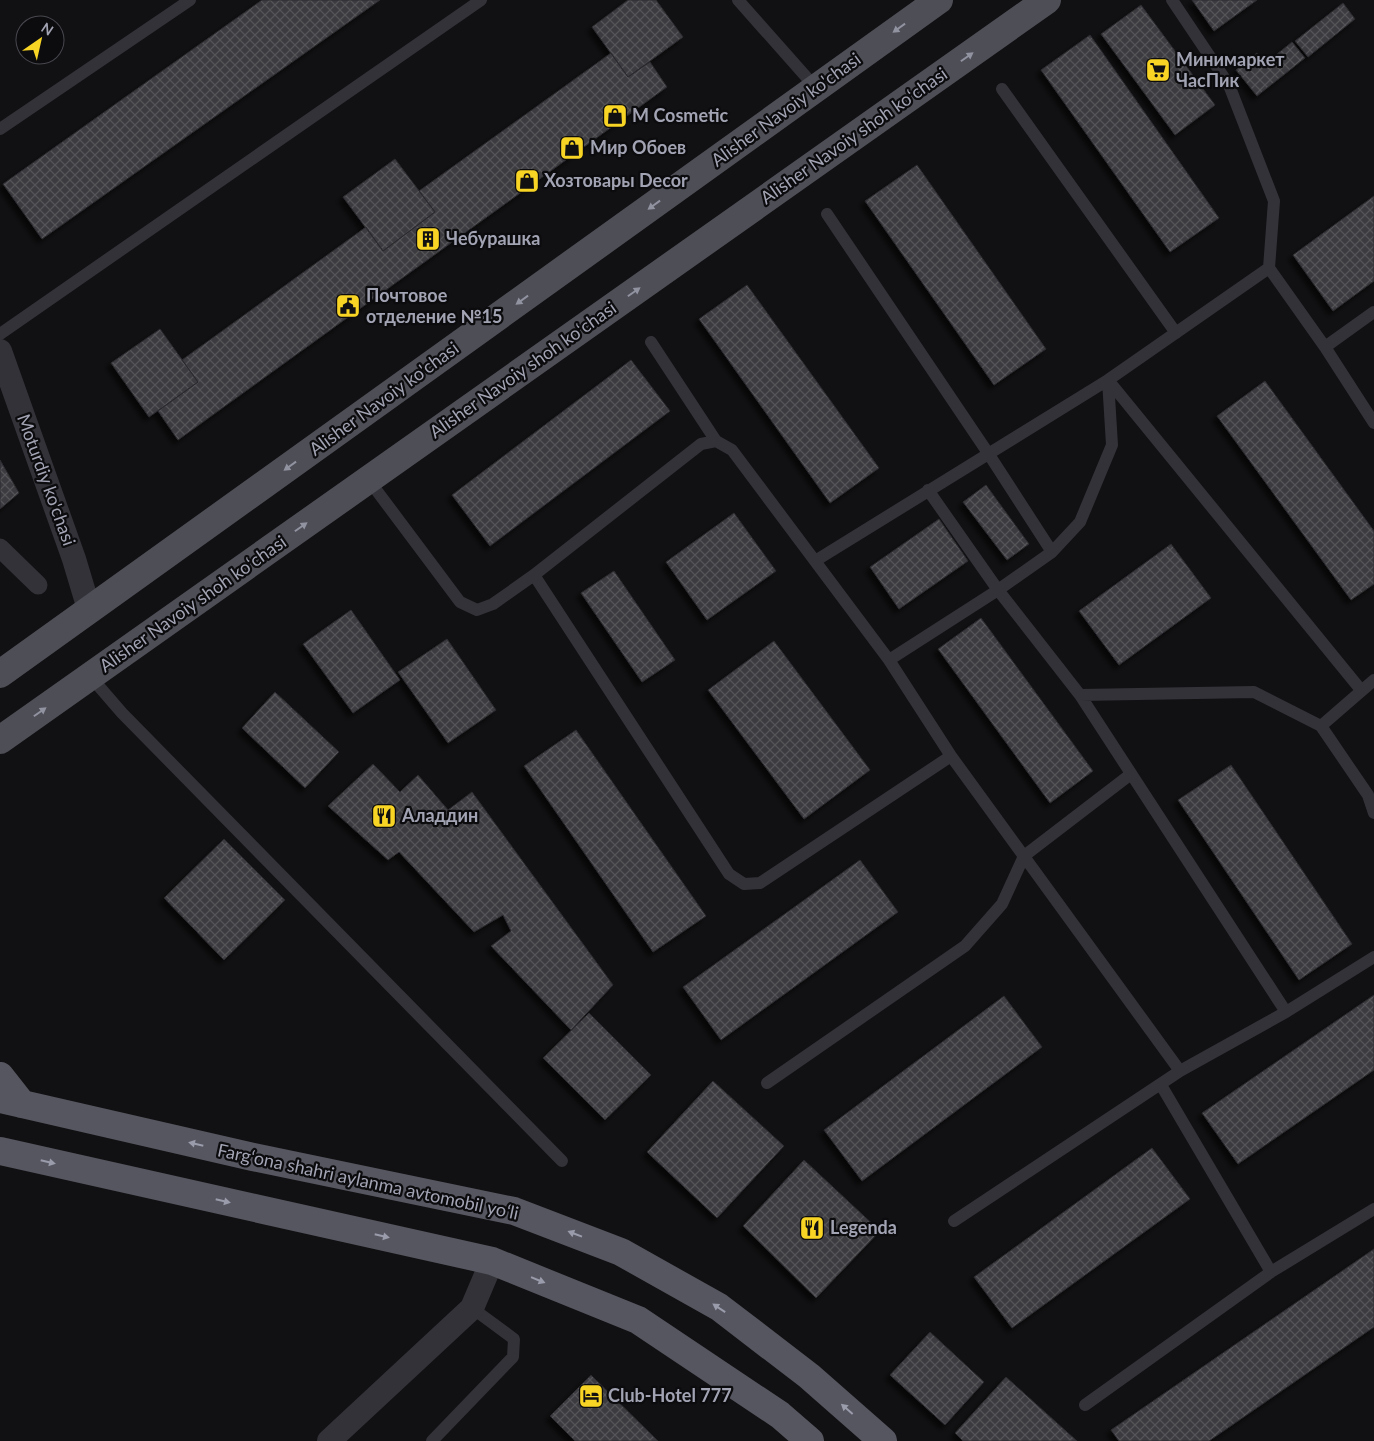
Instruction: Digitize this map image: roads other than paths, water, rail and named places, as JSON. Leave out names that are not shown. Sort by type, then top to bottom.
[{"type":"highway","points":[[0,1076],[11,1102]]},
{"type":"highway","name":"Fargʻona shahri aylanma avtomobil yoʻli","points":[[11,1102],[253,1157],[514,1211],[621,1252],[719,1307],[809,1376],[884,1441]]},
{"type":"highway","points":[[0,1151],[492,1261],[638,1320],[780,1415],[810,1441]]},
{"type":"main road","name":"Alisher Navoiy ko'chasi","points":[[0,674],[939,0]]},
{"type":"main road","name":"Alisher Navoiy shoh koʻchasi","points":[[0,740],[1047,0]]},
{"type":"street","name":"Moturdiy ko'chasi","points":[[0,351],[74,559],[89,609]]},
{"type":"street","points":[[0,548],[38,585]]},
{"type":"street","points":[[329,1441],[472,1308],[492,1261]]},
{"type":"lane","points":[[0,129],[190,0]]},
{"type":"lane","points":[[0,334],[481,0]]},
{"type":"lane","points":[[738,0],[816,88]]},
{"type":"lane","points":[[1172,0],[1229,85],[1274,201],[1269,268],[1325,347],[1374,423]]},
{"type":"lane","points":[[1002,89],[1176,333]]},
{"type":"lane","points":[[828,214],[1052,552]]},
{"type":"lane","points":[[815,561],[1108,380],[1269,268]]},
{"type":"lane","points":[[1325,347],[1374,312]]},
{"type":"lane","points":[[651,342],[716,440],[732,450],[889,660],[951,756],[1180,1071]]},
{"type":"lane","points":[[889,660],[998,590],[1052,552],[1080,522],[1112,445],[1108,380]]},
{"type":"lane","points":[[1108,380],[1361,690]]},
{"type":"lane","points":[[368,479],[460,602],[477,610],[493,604],[534,575],[701,444],[716,440]]},
{"type":"lane","points":[[928,490],[998,590],[1080,695],[1286,1012]]},
{"type":"lane","points":[[534,575],[729,874],[744,884],[760,883],[951,756]]},
{"type":"lane","points":[[90,676],[122,713],[562,1161]]},
{"type":"lane","points":[[1320,726],[1374,680]]},
{"type":"lane","points":[[1080,695],[1254,692],[1320,726],[1368,795],[1374,813]]},
{"type":"lane","points":[[767,1084],[965,946],[1002,904],[1024,856],[1131,774]]},
{"type":"lane","points":[[954,1221],[1180,1071],[1286,1012],[1374,957]]},
{"type":"lane","points":[[1160,1085],[1271,1272]]},
{"type":"lane","points":[[1086,1405],[1271,1272],[1374,1209]]},
{"type":"lane","points":[[432,1441],[514,1357],[514,1339],[472,1308]]},
{"type":"place","name":"Минимаркет ЧасПик","points":[[1158,70]]},
{"type":"place","name":"M Cosmetic","points":[[615,116]]},
{"type":"place","name":"Мир Обоев","points":[[572,148]]},
{"type":"place","name":"Хозтовары Decor","points":[[527,181]]},
{"type":"place","name":"Чебурашка","points":[[428,239]]},
{"type":"place","name":"Почтовое отделение №15","points":[[348,306]]},
{"type":"place","name":"Аладдин","points":[[384,816]]},
{"type":"place","name":"Legenda","points":[[812,1228]]},
{"type":"place","name":"Club-Hotel 777","points":[[591,1396]]}]
